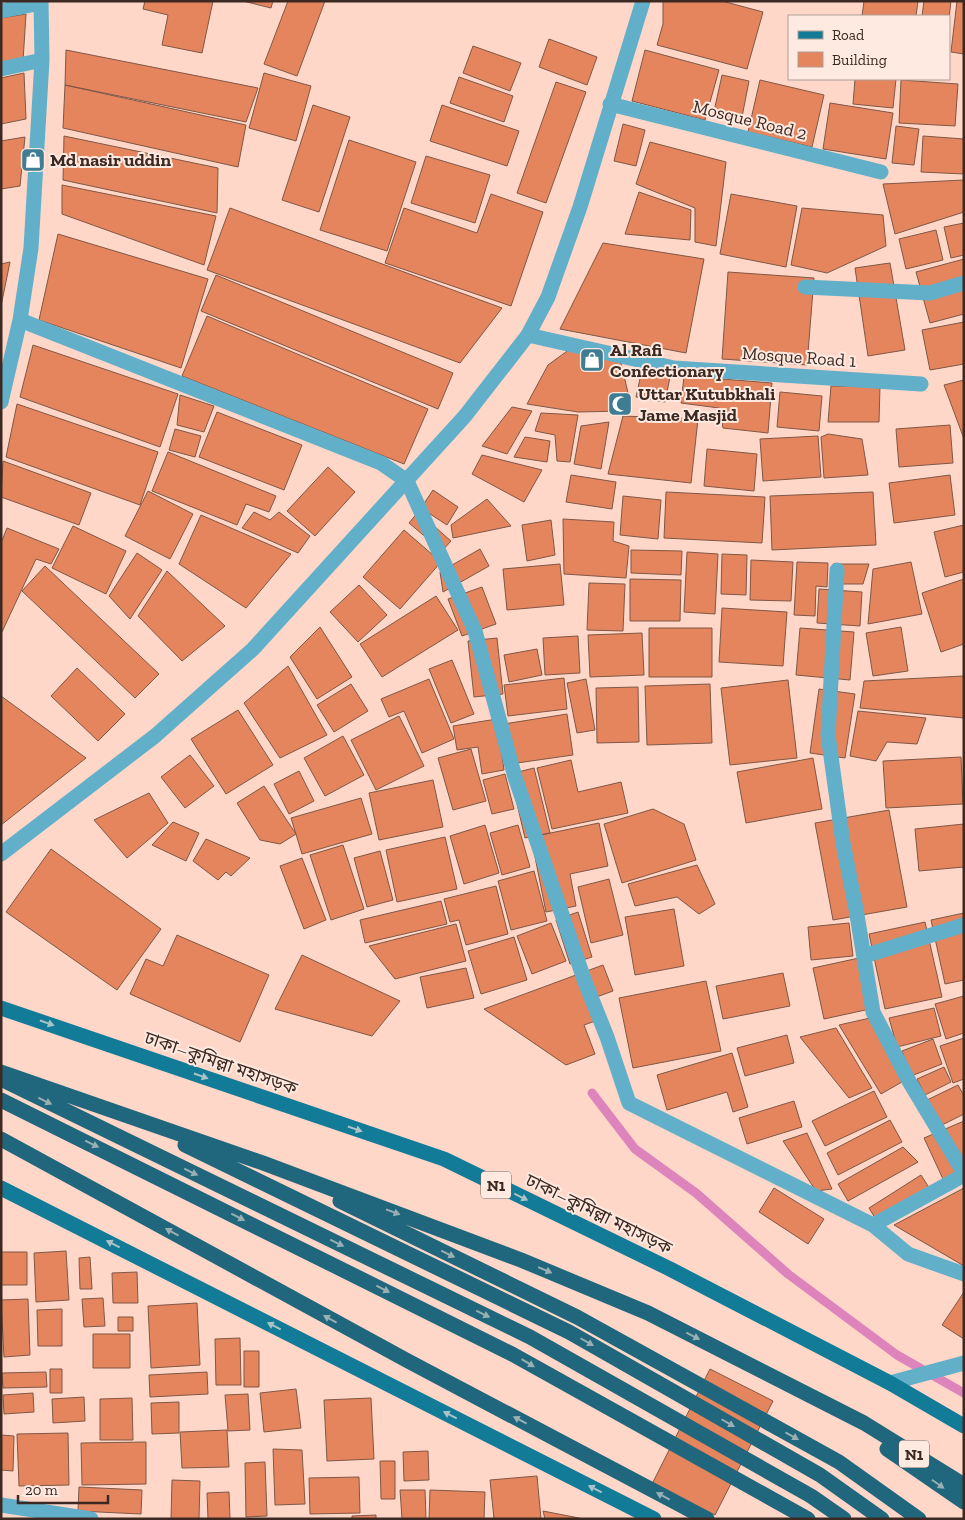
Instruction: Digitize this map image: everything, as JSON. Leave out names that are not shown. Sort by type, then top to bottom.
[{"type":"highway","name":"N1","points":[[1,1072],[262,1163],[521,1260],[648,1313],[864,1423],[964,1485]]},
{"type":"highway","points":[[1,1079],[530,1337],[811,1496],[844,1519]]},
{"type":"highway","points":[[1,1100],[512,1354],[808,1519]]},
{"type":"highway","points":[[119,1112],[569,1332],[820,1475],[882,1519]]},
{"type":"highway","points":[[1,1139],[408,1361],[707,1519]]},
{"type":"highway","points":[[262,1163],[577,1317],[839,1462],[919,1519]]},
{"type":"highway","points":[[812,1397],[964,1502]]},
{"type":"main road","name":"ঢাকা–কুমিল্লা মহাসড়ক","points":[[1,1008],[444,1159],[670,1269],[890,1383],[964,1426]]},
{"type":"main road","points":[[1,1188],[654,1519]]},
{"type":"street","points":[[1,854],[155,736],[253,649],[465,416],[528,335],[548,297],[580,208],[610,104],[643,1]]},
{"type":"street","points":[[1,11],[41,2],[42,60],[31,248],[20,320],[1,402]]},
{"type":"street","points":[[1,69],[42,60]]},
{"type":"street","name":"Mosque Road 2","points":[[610,104],[881,172]]},
{"type":"street","points":[[805,287],[930,293],[964,282]]},
{"type":"street","points":[[20,320],[381,463],[407,481],[474,631],[515,777],[585,982],[607,1037],[629,1103],[873,1225],[908,1254],[964,1274]]},
{"type":"street","name":"Mosque Road 1","points":[[528,335],[674,368],[921,384]]},
{"type":"street","points":[[837,570],[828,735],[843,843],[873,1012],[910,1083],[964,1174],[873,1225]]},
{"type":"street","points":[[864,956],[964,925]]},
{"type":"street","points":[[890,1383],[964,1363]]},
{"type":"street","points":[[1,1505],[91,1519]]},
{"type":"building","points":[[145,1],[213,1],[202,53],[162,45],[168,15],[143,9]]},
{"type":"building","points":[[243,1],[273,1],[271,8]]},
{"type":"building","points":[[288,1],[325,1],[297,76],[264,64]]},
{"type":"building","points":[[663,1],[722,1],[763,12],[747,69],[657,45],[663,24]]},
{"type":"building","points":[[864,1],[918,1],[916,15],[862,15]]},
{"type":"building","points":[[924,1],[951,1],[949,15],[922,15]]},
{"type":"building","points":[[957,1],[964,1],[964,54],[951,52]]},
{"type":"building","points":[[26,14],[23,61],[1,65],[1,18]]},
{"type":"building","points":[[549,39],[597,57],[587,85],[539,67]]},
{"type":"building","points":[[473,46],[521,63],[510,91],[463,73]]},
{"type":"building","points":[[66,50],[258,88],[246,122],[65,85]]},
{"type":"building","points":[[645,50],[719,70],[705,120],[632,101]]},
{"type":"building","points":[[24,73],[26,119],[1,124],[1,78]]},
{"type":"building","points":[[264,73],[311,86],[296,141],[249,128]]},
{"type":"building","points":[[722,75],[749,81],[741,122],[713,116]]},
{"type":"building","points":[[459,77],[513,96],[504,122],[450,103]]},
{"type":"building","points":[[760,80],[824,95],[812,147],[748,132]]},
{"type":"building","points":[[855,80],[896,80],[893,108],[853,104]]},
{"type":"building","points":[[901,80],[958,84],[955,126],[899,123]]},
{"type":"building","points":[[556,82],[586,92],[546,203],[517,193]]},
{"type":"building","points":[[65,85],[246,125],[238,167],[63,128]]},
{"type":"building","points":[[830,103],[893,113],[886,159],[823,149]]},
{"type":"building","points":[[313,105],[350,117],[319,212],[282,200]]},
{"type":"building","points":[[442,105],[519,131],[507,166],[430,141]]},
{"type":"building","points":[[623,124],[645,130],[636,166],[614,161]]},
{"type":"building","points":[[896,126],[919,129],[914,165],[892,163]]},
{"type":"building","points":[[64,136],[218,168],[217,213],[63,180]]},
{"type":"building","points":[[923,136],[964,139],[964,174],[921,172]]},
{"type":"building","points":[[25,137],[20,186],[1,189],[1,141]]},
{"type":"building","points":[[349,140],[416,162],[387,251],[320,230]]},
{"type":"building","points":[[650,142],[726,162],[716,246],[695,242],[695,208],[636,184]]},
{"type":"building","points":[[426,156],[490,175],[475,223],[411,203]]},
{"type":"building","points":[[964,180],[964,212],[895,234],[883,184]]},
{"type":"building","points":[[62,185],[216,216],[204,265],[62,214]]},
{"type":"building","points":[[639,192],[691,210],[690,240],[625,234]]},
{"type":"building","points":[[491,194],[543,212],[511,306],[385,263],[404,208],[477,233]]},
{"type":"building","points":[[731,194],[797,206],[786,267],[720,254]]},
{"type":"building","points":[[230,208],[502,308],[460,363],[207,270]]},
{"type":"building","points":[[802,208],[883,215],[886,246],[827,273],[791,265]]},
{"type":"building","points":[[964,223],[964,255],[951,258],[944,227]]},
{"type":"building","points":[[936,230],[943,260],[906,269],[899,239]]},
{"type":"building","points":[[58,234],[208,279],[181,368],[39,320]]},
{"type":"building","points":[[603,243],[704,259],[686,353],[560,329]]},
{"type":"building","points":[[964,259],[964,314],[930,323],[916,272]]},
{"type":"building","points":[[10,262],[1,306],[1,264]]},
{"type":"building","points":[[890,263],[905,350],[868,356],[855,268]]},
{"type":"building","points":[[728,272],[814,278],[807,365],[722,359]]},
{"type":"building","points":[[216,275],[453,373],[438,409],[201,311]]},
{"type":"building","points":[[207,316],[428,409],[404,464],[182,376]]},
{"type":"building","points":[[964,322],[964,364],[930,370],[922,330]]},
{"type":"building","points":[[33,345],[178,394],[160,447],[20,397]]},
{"type":"building","points":[[570,349],[621,363],[629,397],[625,411],[578,412],[527,404],[548,365]]},
{"type":"building","points":[[641,374],[670,377],[665,402],[636,397]]},
{"type":"building","points":[[684,376],[772,383],[768,433],[723,428],[719,408],[681,403]]},
{"type":"building","points":[[964,380],[964,439],[944,385]]},
{"type":"building","points":[[831,386],[880,387],[879,422],[828,422]]},
{"type":"building","points":[[780,392],[822,396],[819,431],[777,427]]},
{"type":"building","points":[[180,395],[214,406],[204,432],[177,425]]},
{"type":"building","points":[[17,404],[158,452],[140,505],[6,457]]},
{"type":"building","points":[[512,407],[532,411],[507,454],[482,446]]},
{"type":"building","points":[[217,412],[302,445],[284,490],[199,457]]},
{"type":"building","points":[[541,413],[578,415],[570,462],[557,461],[555,435],[535,431]]},
{"type":"building","points":[[623,416],[698,419],[691,483],[608,474]]},
{"type":"building","points":[[609,422],[601,469],[574,464],[581,426]]},
{"type":"building","points":[[950,425],[953,463],[899,467],[896,429]]},
{"type":"building","points":[[175,429],[201,436],[195,457],[169,450]]},
{"type":"building","points":[[828,434],[862,439],[868,475],[824,478],[821,437]]},
{"type":"building","points":[[818,436],[821,477],[763,481],[760,439]]},
{"type":"building","points":[[525,437],[550,441],[547,462],[514,457]]},
{"type":"building","points":[[707,449],[757,454],[754,491],[704,486]]},
{"type":"building","points":[[168,452],[276,496],[269,512],[246,504],[237,525],[152,491]]},
{"type":"building","points":[[482,455],[542,470],[524,502],[472,474]]},
{"type":"building","points":[[3,461],[91,493],[79,525],[1,497]]},
{"type":"building","points":[[328,467],[355,492],[315,536],[287,511]]},
{"type":"building","points":[[571,475],[616,482],[612,509],[566,502]]},
{"type":"building","points":[[950,475],[955,515],[894,523],[889,483]]},
{"type":"building","points":[[433,490],[458,507],[447,525],[421,508]]},
{"type":"building","points":[[148,491],[193,514],[170,559],[125,536]]},
{"type":"building","points":[[666,492],[765,497],[762,543],[664,538]]},
{"type":"building","points":[[873,492],[876,545],[772,550],[770,496]]},
{"type":"building","points":[[623,496],[661,500],[658,539],[620,535]]},
{"type":"building","points":[[487,499],[511,526],[453,538],[451,525]]},
{"type":"building","points":[[254,512],[270,520],[279,512],[310,536],[298,553],[242,528]]},
{"type":"building","points":[[418,512],[451,541],[442,551],[409,523]]},
{"type":"building","points":[[201,515],[291,554],[246,608],[179,564]]},
{"type":"building","points":[[563,519],[614,522],[613,541],[629,546],[626,578],[564,574]]},
{"type":"building","points":[[551,520],[555,555],[527,561],[522,525]]},
{"type":"building","points":[[964,525],[964,572],[945,577],[934,532]]},
{"type":"building","points":[[73,526],[126,551],[106,594],[52,568]]},
{"type":"building","points":[[7,528],[59,549],[51,564],[36,559],[1,634],[1,543]]},
{"type":"building","points":[[404,530],[441,562],[400,609],[363,577]]},
{"type":"building","points":[[480,549],[489,566],[443,592],[440,572]]},
{"type":"building","points":[[631,550],[682,551],[681,575],[631,573]]},
{"type":"building","points":[[687,552],[718,554],[715,614],[684,612]]},
{"type":"building","points":[[137,553],[162,570],[130,619],[109,596]]},
{"type":"building","points":[[722,554],[747,555],[746,595],[721,594]]},
{"type":"building","points":[[751,560],[793,562],[791,601],[750,600]]},
{"type":"building","points":[[797,562],[828,563],[827,587],[816,586],[815,616],[794,615]]},
{"type":"building","points":[[911,562],[922,614],[868,624],[873,569]]},
{"type":"building","points":[[560,564],[564,605],[507,610],[503,569]]},
{"type":"building","points":[[833,564],[869,564],[863,584],[834,584]]},
{"type":"building","points":[[45,566],[159,674],[135,698],[22,591]]},
{"type":"building","points":[[167,571],[225,626],[182,661],[138,616]]},
{"type":"building","points":[[630,579],[681,580],[680,621],[630,621]]},
{"type":"building","points":[[964,579],[964,644],[941,652],[922,593]]},
{"type":"building","points":[[589,583],[625,584],[623,631],[587,630]]},
{"type":"building","points":[[359,585],[387,615],[358,642],[330,612]]},
{"type":"building","points":[[482,587],[496,624],[462,636],[448,599]]},
{"type":"building","points":[[819,589],[862,592],[860,626],[817,623]]},
{"type":"building","points":[[436,596],[458,630],[382,677],[360,644]]},
{"type":"building","points":[[722,608],[787,612],[783,666],[719,662]]},
{"type":"building","points":[[320,627],[352,677],[317,699],[290,657]]},
{"type":"building","points":[[901,627],[908,671],[873,676],[866,633]]},
{"type":"building","points":[[649,628],[712,628],[712,677],[649,677]]},
{"type":"building","points":[[800,628],[854,632],[850,680],[796,675]]},
{"type":"building","points":[[642,633],[644,675],[590,677],[588,635]]},
{"type":"building","points":[[578,636],[580,673],[545,675],[543,638]]},
{"type":"building","points":[[497,638],[503,694],[474,697],[468,641]]},
{"type":"building","points":[[537,649],[542,675],[509,682],[504,655]]},
{"type":"building","points":[[452,660],[474,714],[451,723],[429,669]]},
{"type":"building","points":[[288,666],[327,735],[280,758],[244,703]]},
{"type":"building","points":[[77,668],[125,714],[98,741],[51,696]]},
{"type":"building","points":[[964,676],[964,718],[860,708],[864,681]]},
{"type":"building","points":[[564,678],[567,709],[508,716],[504,685]]},
{"type":"building","points":[[429,679],[454,739],[422,753],[404,711],[389,717],[381,699]]},
{"type":"building","points":[[586,679],[595,730],[577,733],[567,683]]},
{"type":"building","points":[[788,680],[797,758],[730,765],[721,688]]},
{"type":"building","points":[[351,684],[368,711],[334,732],[317,705]]},
{"type":"building","points":[[710,684],[712,743],[647,745],[645,686]]},
{"type":"building","points":[[638,687],[639,742],[597,743],[596,688]]},
{"type":"building","points":[[819,689],[855,694],[845,758],[810,753]]},
{"type":"building","points":[[1,696],[86,758],[1,825]]},
{"type":"building","points":[[238,710],[273,765],[226,794],[191,739]]},
{"type":"building","points":[[858,711],[926,718],[917,744],[887,742],[876,761],[850,756]]},
{"type":"building","points":[[567,714],[573,755],[510,764],[504,724]]},
{"type":"building","points":[[399,716],[424,766],[376,790],[351,740]]},
{"type":"building","points":[[497,719],[504,770],[482,774],[478,747],[457,750],[453,726]]},
{"type":"building","points":[[343,736],[364,775],[325,796],[304,758]]},
{"type":"building","points":[[471,749],[486,801],[453,810],[438,758]]},
{"type":"building","points":[[190,755],[214,786],[185,808],[161,777]]},
{"type":"building","points":[[961,757],[963,804],[886,808],[883,761]]},
{"type":"building","points":[[813,758],[822,809],[746,823],[737,772]]},
{"type":"building","points":[[571,760],[578,792],[621,782],[628,813],[552,829],[537,768]]},
{"type":"building","points":[[534,768],[550,833],[525,838],[510,774]]},
{"type":"building","points":[[299,771],[314,801],[289,814],[274,784]]},
{"type":"building","points":[[505,774],[514,809],[492,814],[483,780]]},
{"type":"building","points":[[433,780],[443,827],[379,840],[369,793]]},
{"type":"building","points":[[264,786],[296,834],[280,844],[260,840],[237,803]]},
{"type":"building","points":[[149,793],[168,823],[127,858],[94,820]]},
{"type":"building","points":[[361,798],[372,834],[302,854],[291,818]]},
{"type":"building","points":[[653,809],[684,824],[696,860],[622,883],[604,824]]},
{"type":"building","points":[[889,810],[907,907],[833,920],[815,823]]},
{"type":"building","points":[[173,822],[199,833],[186,861],[152,845]]},
{"type":"building","points":[[599,823],[608,866],[570,874],[576,906],[546,912],[531,837]]},
{"type":"building","points":[[964,824],[964,867],[919,871],[915,829]]},
{"type":"building","points":[[485,825],[499,873],[464,884],[450,836]]},
{"type":"building","points":[[518,825],[530,867],[502,875],[490,833]]},
{"type":"building","points":[[445,837],[457,889],[397,902],[386,850]]},
{"type":"building","points":[[206,839],[250,858],[231,876],[226,872],[218,880],[193,861]]},
{"type":"building","points":[[343,845],[364,909],[331,920],[310,855]]},
{"type":"building","points":[[51,849],[161,929],[117,990],[6,912]]},
{"type":"building","points":[[380,851],[393,900],[367,907],[354,858]]},
{"type":"building","points":[[302,858],[326,920],[304,929],[280,866]]},
{"type":"building","points":[[697,865],[715,904],[699,914],[677,897],[635,906],[628,884]]},
{"type":"building","points":[[534,871],[547,921],[511,930],[498,881]]},
{"type":"building","points":[[609,879],[623,935],[591,943],[578,887]]},
{"type":"building","points":[[496,886],[508,934],[466,945],[459,920],[450,922],[444,899]]},
{"type":"building","points":[[441,901],[447,924],[365,943],[360,920]]},
{"type":"building","points":[[674,909],[684,966],[635,975],[625,917]]},
{"type":"building","points":[[578,912],[592,957],[570,964],[556,920]]},
{"type":"building","points":[[964,913],[964,980],[945,984],[931,920]]},
{"type":"building","points":[[925,922],[942,997],[885,1009],[869,934]]},
{"type":"building","points":[[551,923],[566,961],[532,974],[517,936]]},
{"type":"building","points":[[849,923],[853,956],[811,960],[808,927]]},
{"type":"building","points":[[456,924],[466,961],[395,979],[369,946]]},
{"type":"building","points":[[177,935],[269,975],[240,1042],[130,994],[146,959],[163,966]]},
{"type":"building","points":[[514,937],[527,980],[481,994],[468,951]]},
{"type":"building","points":[[302,955],[400,1001],[372,1036],[275,1009]]},
{"type":"building","points":[[859,958],[870,1009],[824,1019],[813,968]]},
{"type":"building","points":[[603,965],[613,991],[591,999],[598,1020],[584,1025],[595,1054],[566,1065],[484,1009]]},
{"type":"building","points":[[466,968],[474,998],[427,1008],[420,977]]},
{"type":"building","points":[[783,973],[790,1006],[723,1019],[716,986]]},
{"type":"building","points":[[706,981],[721,1051],[633,1068],[619,998]]},
{"type":"building","points":[[964,996],[964,1033],[946,1039],[935,1004]]},
{"type":"building","points":[[934,1008],[941,1036],[897,1047],[889,1018]]},
{"type":"building","points":[[870,1018],[907,1079],[881,1094],[839,1025]]},
{"type":"building","points":[[836,1028],[872,1088],[849,1098],[800,1037]]},
{"type":"building","points":[[787,1035],[794,1063],[745,1076],[737,1048]]},
{"type":"building","points":[[964,1038],[964,1079],[953,1083],[940,1046]]},
{"type":"building","points":[[933,1039],[942,1064],[911,1076],[902,1051]]},
{"type":"building","points":[[732,1053],[748,1107],[733,1112],[727,1092],[667,1110],[657,1075]]},
{"type":"building","points":[[944,1067],[951,1082],[925,1095],[917,1079]]},
{"type":"building","points":[[958,1085],[964,1096],[964,1114],[940,1126],[927,1100]]},
{"type":"building","points":[[874,1091],[887,1117],[825,1146],[812,1121]]},
{"type":"building","points":[[794,1101],[802,1127],[747,1144],[739,1118]]},
{"type":"building","points":[[890,1120],[902,1142],[838,1175],[827,1153]]},
{"type":"building","points":[[964,1121],[964,1169],[943,1179],[924,1138]]},
{"type":"building","points":[[807,1133],[832,1189],[816,1191],[783,1141]]},
{"type":"building","points":[[903,1147],[918,1162],[848,1201],[838,1184]]},
{"type":"building","points":[[921,1175],[933,1194],[880,1226],[869,1208]]},
{"type":"building","points":[[774,1188],[824,1219],[808,1244],[759,1212]]},
{"type":"building","points":[[964,1188],[964,1266],[894,1225]]},
{"type":"building","points":[[66,1251],[69,1300],[36,1302],[34,1253]]},
{"type":"building","points":[[1,1252],[27,1252],[27,1285],[1,1285]]},
{"type":"building","points":[[90,1257],[92,1289],[80,1289],[79,1258]]},
{"type":"building","points":[[137,1272],[138,1303],[113,1303],[112,1273]]},
{"type":"building","points":[[964,1292],[964,1339],[942,1325]]},
{"type":"building","points":[[103,1298],[105,1326],[84,1327],[82,1299]]},
{"type":"building","points":[[28,1299],[30,1355],[4,1357],[1,1300]]},
{"type":"building","points":[[197,1303],[200,1365],[151,1368],[148,1306]]},
{"type":"building","points":[[62,1309],[62,1346],[38,1346],[37,1310]]},
{"type":"building","points":[[118,1317],[133,1317],[133,1331],[118,1331]]},
{"type":"building","points":[[93,1334],[130,1334],[130,1368],[93,1368]]},
{"type":"building","points":[[240,1338],[241,1385],[216,1385],[215,1339]]},
{"type":"building","points":[[244,1351],[259,1351],[259,1387],[244,1387]]},
{"type":"building","points":[[50,1369],[62,1369],[62,1393],[50,1393]]},
{"type":"building","points":[[710,1369],[773,1401],[715,1515],[652,1484]]},
{"type":"building","points":[[46,1372],[47,1387],[3,1388],[2,1373]]},
{"type":"building","points":[[207,1372],[208,1394],[150,1397],[149,1375]]},
{"type":"building","points":[[296,1389],[301,1428],[264,1432],[260,1393]]},
{"type":"building","points":[[33,1393],[34,1412],[4,1414],[3,1395]]},
{"type":"building","points":[[248,1394],[250,1430],[228,1431],[225,1395]]},
{"type":"building","points":[[84,1397],[85,1421],[53,1423],[52,1399]]},
{"type":"building","points":[[132,1398],[133,1440],[100,1440],[100,1399]]},
{"type":"building","points":[[371,1398],[374,1459],[327,1461],[324,1400]]},
{"type":"building","points":[[179,1402],[179,1433],[152,1434],[151,1403]]},
{"type":"building","points":[[227,1430],[229,1467],[182,1468],[180,1432]]},
{"type":"building","points":[[68,1433],[69,1485],[19,1486],[17,1434]]},
{"type":"building","points":[[1,1435],[14,1436],[13,1471],[1,1470]]},
{"type":"building","points":[[146,1442],[146,1484],[82,1485],[81,1443]]},
{"type":"building","points":[[273,1449],[302,1450],[305,1504],[275,1505]]},
{"type":"building","points":[[428,1451],[429,1480],[404,1481],[403,1452]]},
{"type":"building","points":[[380,1461],[395,1461],[395,1499],[381,1499]]},
{"type":"building","points":[[265,1462],[267,1516],[246,1517],[245,1463]]},
{"type":"building","points":[[537,1476],[541,1519],[494,1519],[490,1480]]},
{"type":"building","points":[[359,1477],[360,1513],[310,1514],[309,1478]]},
{"type":"building","points":[[172,1480],[200,1481],[199,1519],[171,1519]]},
{"type":"building","points":[[79,1487],[142,1490],[141,1514],[78,1511]]},
{"type":"building","points":[[400,1490],[425,1490],[426,1519],[402,1519]]},
{"type":"building","points":[[430,1490],[485,1492],[484,1519],[429,1519]]},
{"type":"building","points":[[229,1492],[230,1519],[208,1519],[207,1493]]},
{"type":"building","points":[[543,1511],[584,1519],[545,1519]]},
{"type":"building","points":[[376,1515],[376,1519],[352,1519],[352,1516]]},
{"type":"waterway","points":[[592,1093],[635,1149],[696,1193],[788,1274],[897,1355],[964,1393]]},
{"type":"place","name":"Md nasir uddin","points":[[33,160]]},
{"type":"place","name":"Al Rafi Confectionary","points":[[592,360]]},
{"type":"place","name":"Uttar Kutubkhali Jame Masjid","points":[[620,404]]}]
